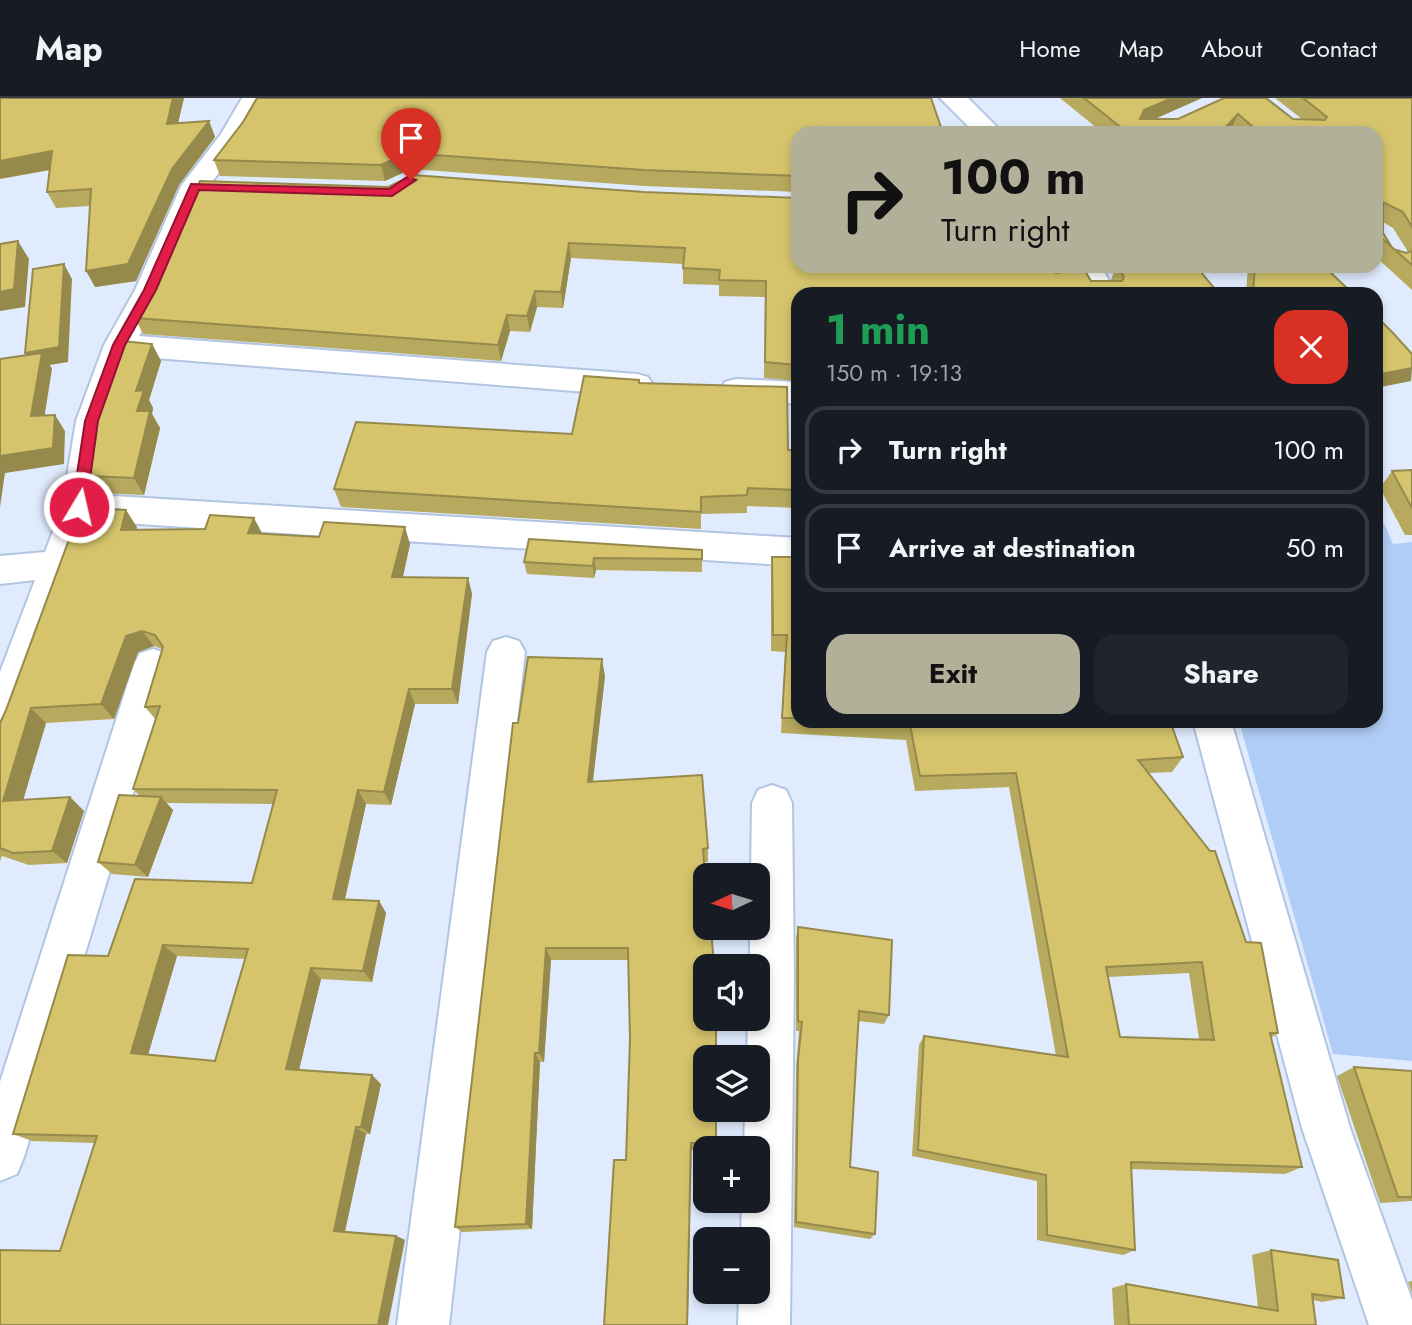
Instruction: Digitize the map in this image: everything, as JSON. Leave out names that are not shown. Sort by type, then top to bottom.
[{"type":"street","points":[[953,98],[983,126]]},
{"type":"street","points":[[0,724],[79,507],[92,421],[119,345],[233,137],[260,99]]},
{"type":"street","points":[[119,345],[664,387]]},
{"type":"street","points":[[704,389],[791,393]]},
{"type":"street","points":[[79,507],[791,552]]},
{"type":"street","points":[[0,570],[57,564]]},
{"type":"street","points":[[423,1325],[506,652]]},
{"type":"street","points":[[0,1157],[153,664]]},
{"type":"street","points":[[1214,728],[1326,1128],[1395,1325]]},
{"type":"street","points":[[764,1325],[772,976],[772,803]]},
{"type":"shaded area","points":[[1383,521],[1393,544],[1412,542],[1412,1061],[1333,1054],[1241,728],[1383,728]]},
{"type":"building","points":[[0,98],[173,98],[167,124],[209,121],[172,169],[128,264],[86,271],[91,189],[47,192],[52,151],[0,161]]},
{"type":"building","points":[[257,98],[931,98],[941,126],[791,126],[791,176],[644,170],[407,153],[381,165],[214,160],[243,122]]},
{"type":"building","points":[[1084,98],[1172,98],[1144,110],[1140,119],[1178,119],[1224,98],[1266,98],[1293,119],[1325,120],[1327,117],[1303,98],[1412,98],[1412,227],[1403,212],[1383,202],[1383,126],[1252,126],[1238,114],[1227,126],[1119,126]]},
{"type":"building","points":[[413,175],[644,192],[791,198],[791,273],[1086,273],[1091,281],[1122,281],[1122,273],[1202,273],[1213,287],[791,287],[791,364],[765,362],[766,281],[719,280],[720,270],[683,268],[685,248],[569,243],[561,292],[535,291],[527,316],[507,315],[498,345],[135,318],[160,275],[200,181],[388,187]]},
{"type":"building","points":[[18,241],[14,289],[0,292],[0,244]]},
{"type":"building","points":[[1395,249],[1406,253],[1412,251],[1412,265]]},
{"type":"building","points":[[64,264],[59,347],[25,353],[33,269]]},
{"type":"building","points":[[1254,273],[1331,273],[1346,287],[1254,287]]},
{"type":"building","points":[[1383,323],[1412,354],[1412,368],[1383,374]]},
{"type":"building","points":[[122,341],[152,344],[136,391],[144,390],[137,411],[150,411],[134,478],[90,476],[100,404]]},
{"type":"building","points":[[42,353],[31,416],[55,415],[53,448],[0,456],[0,359]]},
{"type":"building","points":[[584,376],[639,380],[639,383],[787,387],[791,490],[748,488],[747,495],[701,497],[701,512],[334,489],[356,422],[572,434]]},
{"type":"building","points":[[1412,470],[1412,508],[1392,471]]},
{"type":"building","points":[[81,507],[126,510],[121,530],[205,529],[210,515],[254,518],[248,533],[319,537],[324,522],[405,527],[392,577],[468,578],[452,689],[409,689],[384,792],[358,790],[333,899],[379,901],[363,971],[311,968],[286,1069],[372,1075],[361,1127],[356,1127],[334,1231],[396,1236],[378,1325],[0,1325],[0,1250],[60,1251],[97,1136],[13,1134],[68,955],[108,956],[135,879],[252,883],[277,790],[133,789],[160,706],[145,707],[163,647],[155,635],[142,631],[126,636],[101,704],[31,708],[3,801],[70,797],[52,851],[13,853],[0,848],[0,723]],"holes":[[[163,945],[248,949],[215,1061],[131,1053]]]},
{"type":"building","points":[[529,539],[702,550],[702,559],[594,558],[593,566],[524,562]]},
{"type":"building","points":[[772,557],[791,557],[791,718],[782,718],[787,635],[773,635]]},
{"type":"building","points":[[528,657],[602,659],[588,782],[702,775],[708,848],[703,849],[704,863],[693,863],[693,940],[712,940],[713,954],[693,954],[693,1031],[716,1031],[716,1045],[693,1045],[693,1122],[716,1122],[716,1136],[693,1136],[691,1143],[687,1325],[604,1325],[614,1160],[626,1160],[630,1039],[628,948],[546,948],[539,1053],[535,1053],[526,1224],[455,1227],[513,723],[518,723]]},
{"type":"building","points":[[911,728],[1173,728],[1183,757],[1138,760],[1210,851],[1215,851],[1246,942],[1261,943],[1278,1033],[1270,1033],[1302,1167],[1131,1162],[1135,1250],[1047,1235],[1046,1175],[918,1150],[924,1036],[1068,1057],[1016,773],[920,776]],"holes":[[[1202,962],[1214,1040],[1120,1037],[1106,967]]]},
{"type":"building","points":[[119,795],[161,797],[135,865],[98,862]]},
{"type":"building","points":[[798,927],[892,940],[889,1015],[859,1011],[850,1167],[878,1172],[875,1234],[796,1222],[798,1060],[802,1022],[798,1021]]},
{"type":"building","points":[[1354,1067],[1412,1071],[1412,1197],[1398,1197]]},
{"type":"building","points":[[1271,1250],[1338,1260],[1344,1298],[1312,1294],[1316,1325],[1129,1325],[1126,1284],[1278,1311]]},
{"type":"route","points":[[79,507],[92,421],[119,345],[150,290],[195,186],[392,192],[411,180]]}]
